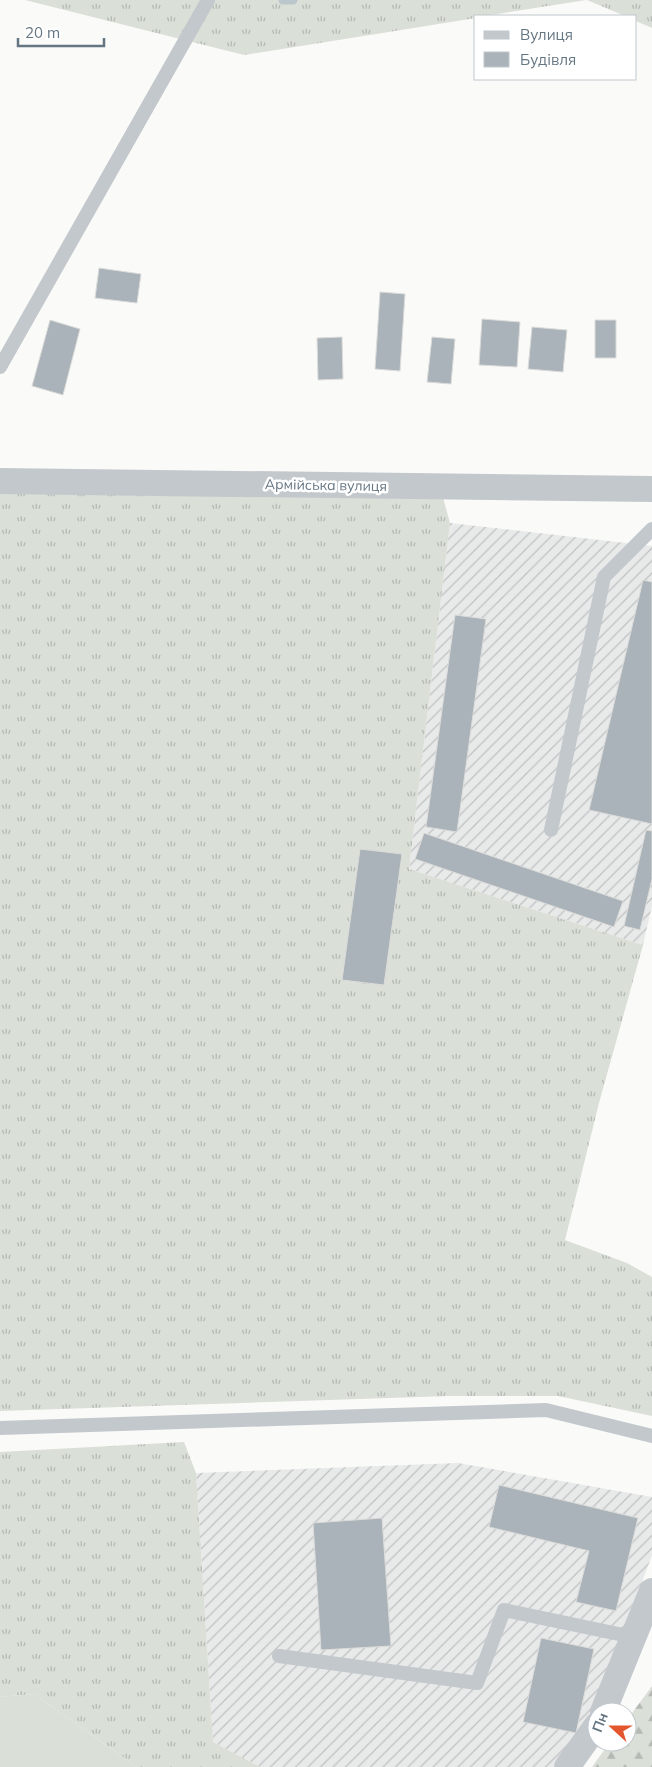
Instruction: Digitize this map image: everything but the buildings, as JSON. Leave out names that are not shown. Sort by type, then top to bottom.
[{"type":"street","name":"Армійська вулиця","points":[[0,481],[652,489]]},
{"type":"street","points":[[607,1702],[652,1591]]},
{"type":"street","points":[[567,1767],[587,1739]]},
{"type":"lane","points":[[0,368],[208,0]]},
{"type":"lane","points":[[551,830],[604,577],[652,529]]},
{"type":"lane","points":[[0,1428],[546,1410],[652,1436]]},
{"type":"lane","points":[[279,1656],[478,1683],[504,1610],[633,1637]]},
{"type":"shaded area","points":[[450,523],[652,546],[652,906],[643,945],[409,869]]},
{"type":"shaded area","points":[[458,1463],[652,1497],[652,1555],[599,1702],[587,1702],[587,1727],[556,1767],[260,1767],[213,1742],[196,1473]]},
{"type":"green space","points":[[25,0],[586,0],[491,15],[474,15],[474,18],[244,55]]},
{"type":"green space","points":[[587,0],[652,0],[652,28],[637,21],[637,15],[623,15]]},
{"type":"green space","points":[[0,489],[442,494],[450,523],[409,869],[643,945],[599,1103],[565,1240],[627,1263],[652,1277],[652,1416],[558,1396],[449,1396],[0,1411]]},
{"type":"green space","points":[[184,1442],[196,1473],[213,1742],[260,1767],[137,1767],[34,1694],[0,1697],[0,1452]]},
{"type":"green space","points":[[652,1686],[652,1767],[592,1767],[603,1752],[637,1752],[637,1706]]},
{"type":"green space","points":[[34,1694],[137,1767],[0,1767],[0,1697]]},
{"type":"waterway","points":[[283,0],[293,0]]}]
